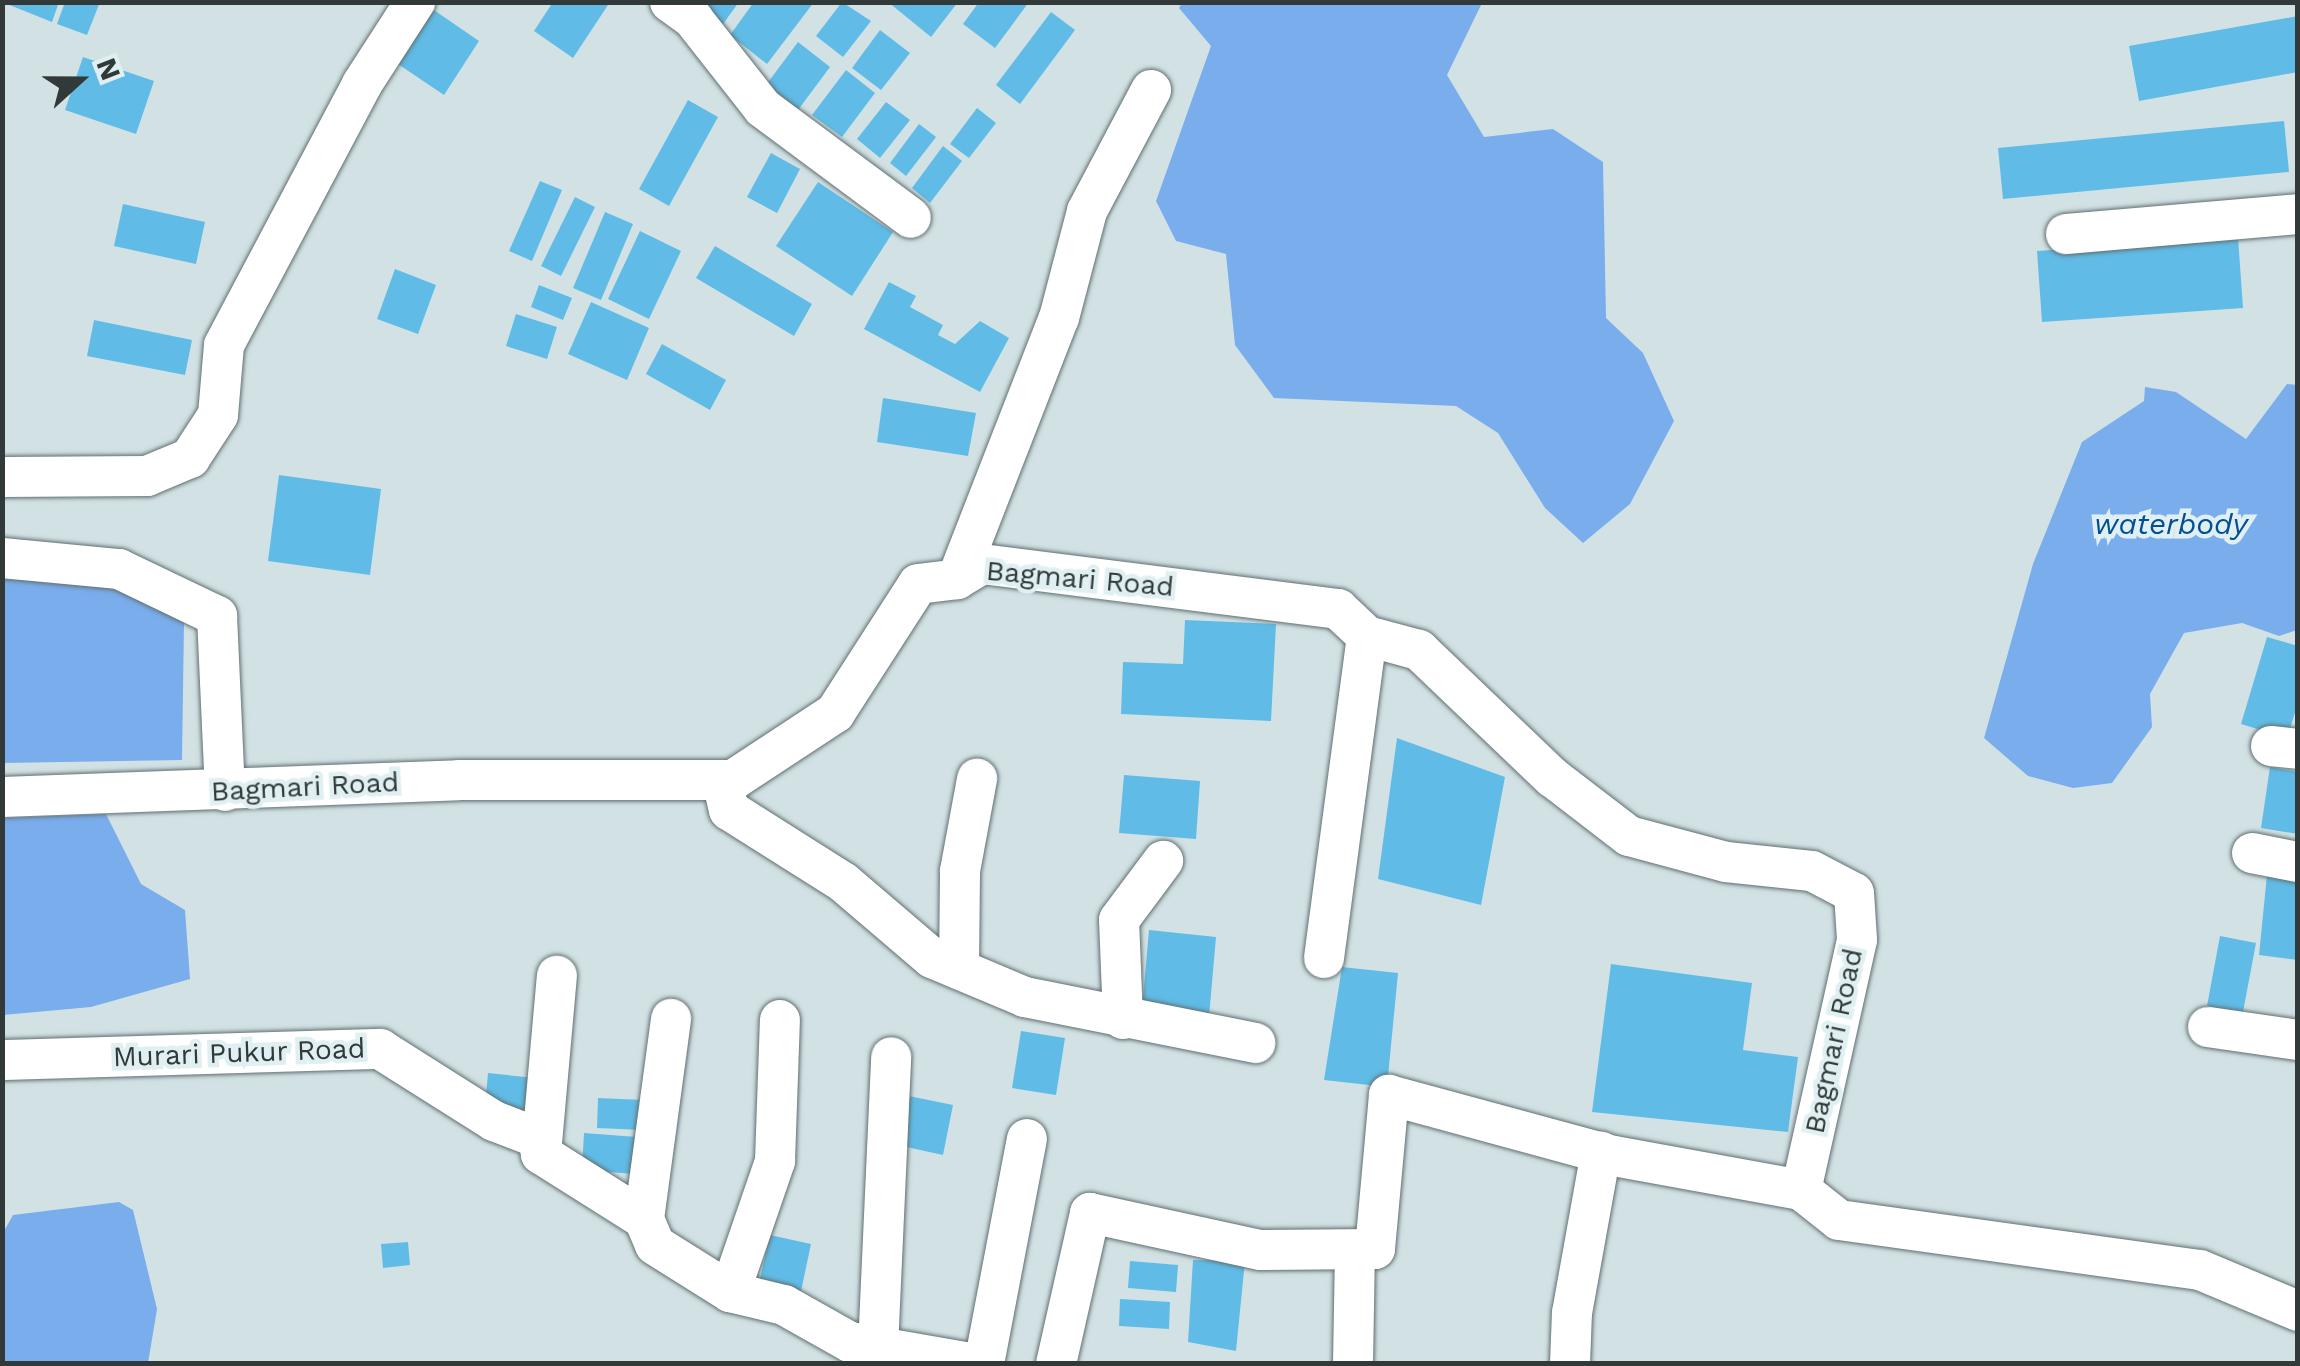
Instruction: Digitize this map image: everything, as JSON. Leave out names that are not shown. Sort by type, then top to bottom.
[{"type":"street","points":[[2,476],[147,476],[190,458],[218,415],[224,344],[362,84],[416,2]]},
{"type":"street","points":[[670,2],[693,19],[763,108],[911,218]]},
{"type":"street","points":[[956,580],[1059,318],[1087,211],[1151,90]]},
{"type":"street","points":[[2066,234],[2298,214]]},
{"type":"street","points":[[2,558],[119,569],[217,616],[225,791]]},
{"type":"street","name":"Bagmari Road","points":[[2,797],[458,780],[733,780],[834,712],[918,584],[956,580],[982,564],[1338,609],[1367,636],[1418,650],[1552,777],[1630,836],[1726,862],[1812,872],[1854,893],[1857,940],[1801,1190]]},
{"type":"street","points":[[1324,958],[1367,636]]},
{"type":"street","points":[[959,969],[960,871],[977,779]]},
{"type":"street","points":[[722,780],[729,810],[843,882],[932,958],[1026,997],[1255,1042]]},
{"type":"street","points":[[2252,853],[2298,862]]},
{"type":"street","points":[[1123,1019],[1119,920],[1162,861]]},
{"type":"street","points":[[542,1154],[557,976]]},
{"type":"street","points":[[644,1220],[671,1019]]},
{"type":"street","points":[[730,1292],[775,1161],[780,1020]]},
{"type":"street","points":[[2208,1027],[2298,1040]]},
{"type":"street","name":"Murari Pukur Road","points":[[2,1060],[380,1049],[494,1121],[538,1138],[542,1154],[644,1220],[655,1245],[730,1292],[784,1305],[850,1342],[980,1364]]},
{"type":"street","points":[[878,1348],[891,1058]]},
{"type":"street","points":[[1056,1364],[1090,1213],[1260,1250],[1375,1250],[1389,1095],[1601,1152],[1801,1190],[1839,1220],[2200,1270],[2298,1311]]},
{"type":"street","points":[[980,1364],[1027,1139]]},
{"type":"street","points":[[1570,1364],[1572,1313],[1601,1152]]},
{"type":"street","points":[[1354,1364],[1356,1250]]},
{"type":"water","points":[[1182,3],[1482,3],[1447,75],[1484,137],[1553,129],[1603,162],[1606,318],[1643,353],[1674,421],[1630,504],[1583,543],[1545,508],[1498,433],[1456,406],[1274,398],[1235,345],[1226,254],[1176,241],[1156,201],[1211,46],[1179,8]]},
{"type":"water","name":"waterbody","points":[[2287,384],[2298,385],[2297,630],[2279,636],[2242,623],[2184,633],[2150,694],[2152,727],[2112,783],[2073,788],[2028,776],[1984,738],[2033,564],[2082,442],[2144,401],[2145,387],[2176,392],[2246,439]]},
{"type":"water","points":[[2,579],[115,584],[184,622],[182,760],[3,763]]},
{"type":"water","points":[[106,814],[141,884],[185,910],[190,979],[91,1007],[3,1015],[3,818]]},
{"type":"water","points":[[119,1202],[133,1210],[157,1309],[148,1363],[3,1363],[3,1233],[13,1215]]},
{"type":"building","points":[[2,2],[59,2],[52,22]]},
{"type":"building","points":[[65,2],[100,2],[87,35],[57,24]]},
{"type":"building","points":[[553,2],[610,2],[573,58],[534,31]]},
{"type":"building","points":[[701,2],[739,2],[723,24]]},
{"type":"building","points":[[754,2],[814,2],[767,64],[730,35]]},
{"type":"building","points":[[842,2],[871,21],[843,57],[816,36]]},
{"type":"building","points":[[888,2],[958,2],[931,37]]},
{"type":"building","points":[[979,2],[1029,2],[995,48],[963,24]]},
{"type":"building","points":[[428,6],[479,41],[444,95],[392,60]]},
{"type":"building","points":[[1051,12],[1075,30],[1020,104],[996,85]]},
{"type":"building","points":[[2298,16],[2298,72],[2139,101],[2129,46]]},
{"type":"building","points":[[880,30],[910,53],[881,90],[852,68]]},
{"type":"building","points":[[798,42],[830,67],[798,110],[766,85]]},
{"type":"building","points":[[83,57],[154,81],[136,134],[65,110]]},
{"type":"building","points":[[846,70],[875,93],[842,137],[812,115]]},
{"type":"building","points":[[688,100],[718,117],[669,206],[639,189]]},
{"type":"building","points":[[886,102],[910,120],[880,158],[857,139]]},
{"type":"building","points":[[977,108],[996,123],[969,158],[950,144]]},
{"type":"building","points":[[2284,121],[2289,172],[2003,199],[1998,148]]},
{"type":"building","points":[[919,124],[936,137],[906,176],[890,163]]},
{"type":"building","points":[[943,146],[962,161],[930,203],[912,188]]},
{"type":"building","points":[[771,153],[800,169],[777,213],[747,197]]},
{"type":"building","points":[[540,181],[562,190],[532,261],[509,251]]},
{"type":"building","points":[[818,182],[893,232],[852,296],[776,246]]},
{"type":"building","points":[[575,197],[595,207],[561,276],[541,266]]},
{"type":"building","points":[[123,204],[205,222],[196,264],[114,246]]},
{"type":"building","points":[[605,212],[633,224],[601,300],[573,288]]},
{"type":"building","points":[[640,231],[681,251],[649,319],[608,299]]},
{"type":"building","points":[[2238,237],[2243,308],[2042,322],[2037,251]]},
{"type":"building","points":[[715,246],[812,304],[794,336],[696,278]]},
{"type":"building","points":[[395,269],[436,285],[418,334],[377,319]]},
{"type":"building","points":[[889,282],[916,296],[910,307],[943,325],[938,335],[955,344],[980,321],[1009,338],[980,392],[864,329]]},
{"type":"building","points":[[539,285],[572,298],[563,320],[531,307]]},
{"type":"building","points":[[591,302],[649,328],[627,380],[568,354]]},
{"type":"building","points":[[516,314],[557,327],[547,359],[506,346]]},
{"type":"building","points":[[94,320],[192,340],[185,375],[87,356]]},
{"type":"building","points":[[662,344],[726,380],[710,410],[646,374]]},
{"type":"building","points":[[883,398],[976,413],[968,456],[877,442]]},
{"type":"building","points":[[279,475],[381,489],[370,575],[268,561]]},
{"type":"building","points":[[1185,620],[1276,624],[1271,721],[1121,714],[1123,662],[1183,664]]},
{"type":"building","points":[[2267,637],[2298,646],[2298,703],[2287,738],[2241,724]]},
{"type":"building","points":[[1397,738],[1505,777],[1481,905],[1378,879]]},
{"type":"building","points":[[2270,767],[2298,772],[2298,834],[2261,828]]},
{"type":"building","points":[[1124,775],[1200,781],[1196,839],[1119,833]]},
{"type":"building","points":[[2267,875],[2298,879],[2298,960],[2259,955]]},
{"type":"building","points":[[1149,930],[1216,937],[1209,1017],[1142,1010]]},
{"type":"building","points":[[2220,936],[2256,943],[2243,1012],[2207,1006]]},
{"type":"building","points":[[1611,964],[1752,983],[1743,1050],[1798,1057],[1788,1132],[1592,1112]]},
{"type":"building","points":[[1342,967],[1398,973],[1387,1087],[1324,1080]]},
{"type":"building","points":[[1021,1031],[1065,1038],[1056,1095],[1012,1088]]},
{"type":"building","points":[[488,1073],[535,1078],[532,1112],[485,1107]]},
{"type":"building","points":[[899,1094],[953,1105],[943,1155],[888,1143]]},
{"type":"building","points":[[598,1098],[644,1100],[642,1130],[597,1128]]},
{"type":"building","points":[[584,1133],[637,1137],[635,1174],[582,1170]]},
{"type":"building","points":[[770,1235],[811,1244],[800,1296],[758,1287]]},
{"type":"building","points":[[408,1242],[410,1265],[383,1268],[381,1244]]},
{"type":"building","points":[[1193,1260],[1245,1261],[1236,1351],[1188,1342]]},
{"type":"building","points":[[1130,1261],[1178,1265],[1176,1292],[1128,1288]]},
{"type":"building","points":[[1120,1299],[1170,1302],[1169,1329],[1119,1326]]}]
